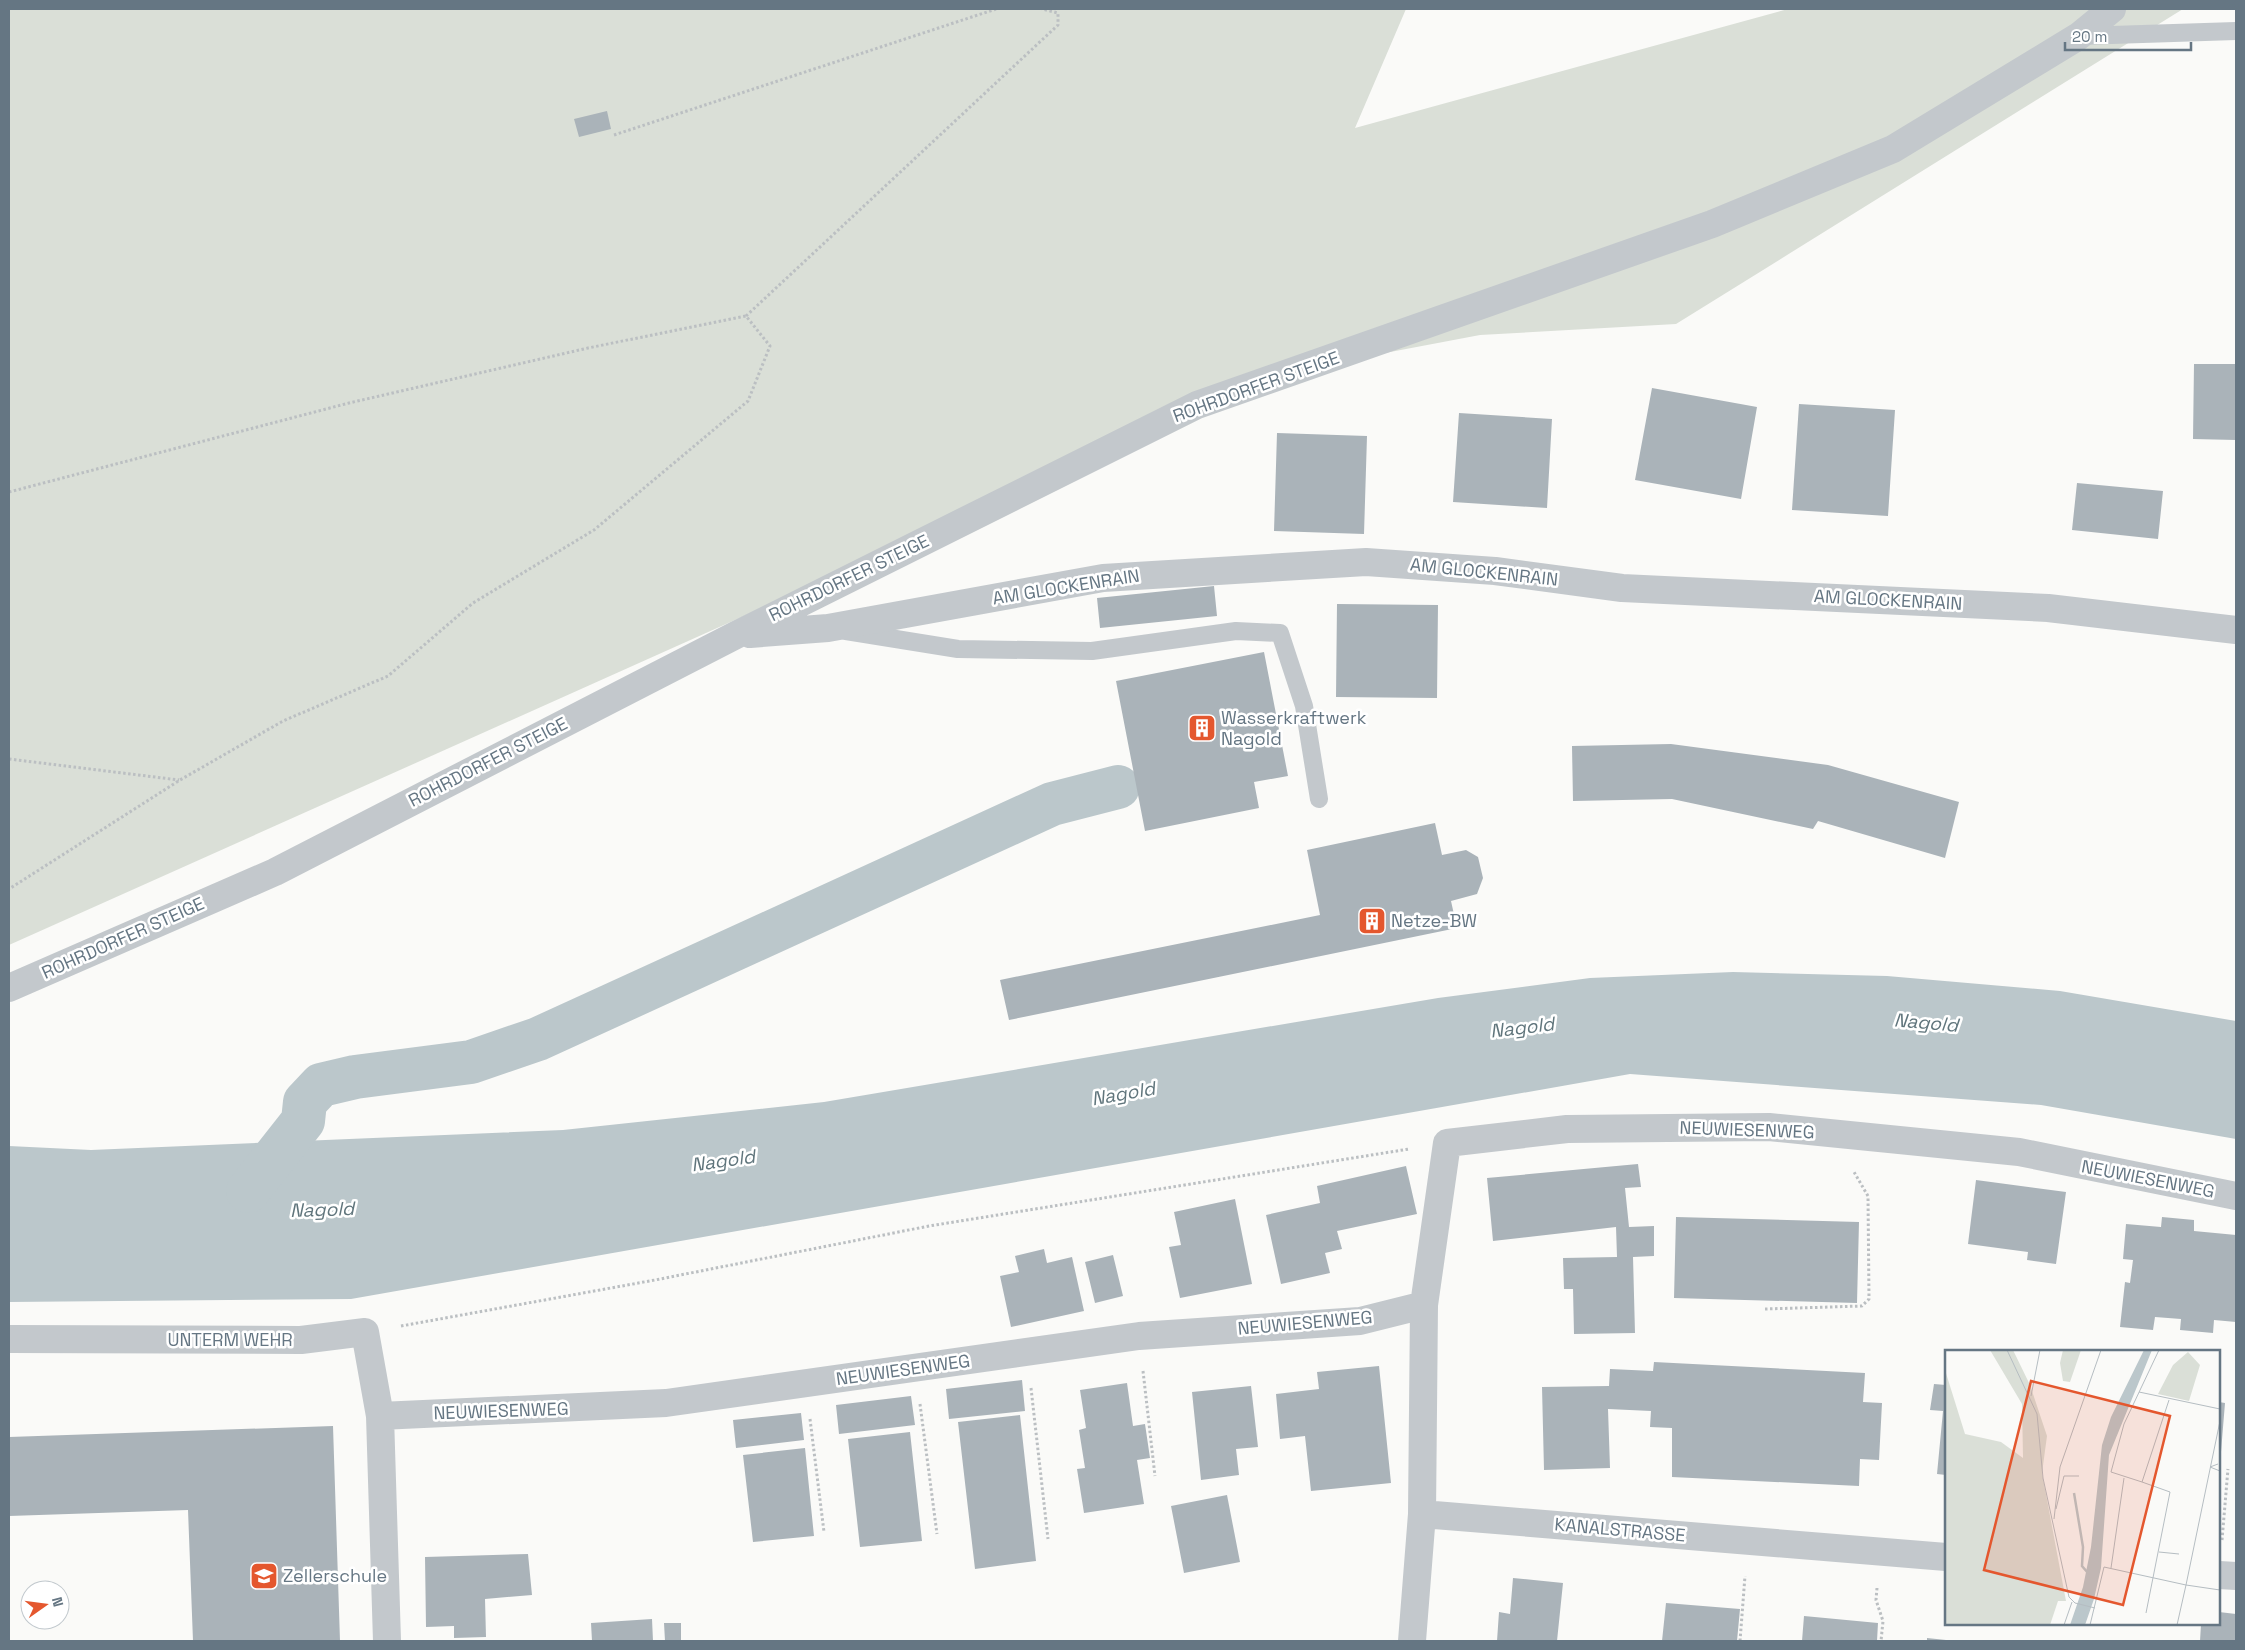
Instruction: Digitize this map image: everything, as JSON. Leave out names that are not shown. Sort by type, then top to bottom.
[{"type":"street","name":"ROHRDORFER STEIGE","points":[[9,988],[275,872],[736,634],[1197,405],[1712,224],[1893,149],[2079,36],[2112,9]]},
{"type":"street","name":"AM GLOCKENRAIN","points":[[736,634],[828,628],[1102,578],[1366,562],[1495,571],[1622,588],[2048,608],[2236,630]]},
{"type":"street","name":"NEUWIESENWEG","points":[[1447,1143],[1567,1129],[1769,1127],[2019,1152],[2236,1196]]},
{"type":"street","points":[[1412,1641],[1422,1514],[1424,1305],[1447,1143]]},
{"type":"street","name":"NEUWIESENWEG","points":[[380,1416],[666,1404],[1139,1336],[1360,1321],[1424,1305]]},
{"type":"street","points":[[365,1332],[380,1416],[387,1641]]},
{"type":"street","name":"UNTERM WEHR","points":[[9,1339],[300,1340],[365,1332]]},
{"type":"street","name":"KANALSTRASSE","points":[[1422,1514],[1945,1557]]},
{"type":"street","points":[[2220,1575],[2236,1576]]},
{"type":"lane","points":[[2079,36],[2236,31]]},
{"type":"lane","points":[[828,628],[958,649],[1092,651],[1236,631],[1280,633],[1304,706],[1320,799]]},
{"type":"path","points":[[614,135],[996,9]]},
{"type":"path","points":[[9,492],[349,404],[588,348],[746,316],[1058,25],[1058,13],[1042,9]]},
{"type":"path","points":[[9,889],[180,780],[283,721],[388,676],[473,603],[594,530],[748,401],[770,346],[746,316]]},
{"type":"path","points":[[9,759],[180,780]]},
{"type":"path","points":[[1765,1309],[1862,1306],[1869,1299],[1868,1196],[1852,1168],[1849,1135]]},
{"type":"path","points":[[365,1332],[655,1280],[929,1226],[1447,1143]]},
{"type":"path","points":[[1139,1336],[1155,1476]]},
{"type":"path","points":[[1026,1352],[1048,1539]]},
{"type":"path","points":[[916,1368],[937,1534]]},
{"type":"path","points":[[806,1383],[824,1532]]},
{"type":"path","points":[[2221,1543],[2228,1469]]},
{"type":"path","points":[[1740,1641],[1748,1541]]},
{"type":"path","points":[[1880,1552],[1876,1600],[1883,1621],[1881,1641]]},
{"type":"shaded area","points":[[9,9],[1406,9],[1355,128],[1788,9],[2183,9],[1676,324],[1480,335],[1243,380],[838,574],[9,945]]},
{"type":"water","name":"Nagold","points":[[1733,972],[1887,976],[2060,991],[2236,1021],[2236,1139],[2041,1105],[1630,1074],[351,1299],[9,1302],[9,1146],[91,1150],[563,1130],[824,1102],[1438,998],[1590,978]]},
{"type":"building","points":[[607,111],[611,129],[579,137],[574,119]]},
{"type":"building","points":[[2194,364],[2236,364],[2236,440],[2193,439]]},
{"type":"building","points":[[1652,388],[1757,407],[1741,499],[1635,480]]},
{"type":"building","points":[[1799,404],[1895,410],[1888,516],[1792,510]]},
{"type":"building","points":[[1459,413],[1552,419],[1547,508],[1453,502]]},
{"type":"building","points":[[1277,433],[1367,436],[1364,534],[1274,531]]},
{"type":"building","points":[[2077,483],[2163,491],[2158,539],[2072,530]]},
{"type":"building","points":[[1214,586],[1217,616],[1100,628],[1097,598]]},
{"type":"building","points":[[1337,604],[1438,605],[1437,698],[1336,697]]},
{"type":"building","name":"Wasserkraftwerk Nagold","points":[[1264,652],[1288,776],[1254,782],[1259,808],[1145,831],[1116,681]]},
{"type":"building","points":[[1671,744],[1828,765],[1959,802],[1945,858],[1818,821],[1813,829],[1672,799],[1573,801],[1572,746]]},
{"type":"building","name":"Netze-BW","points":[[1435,823],[1442,855],[1466,850],[1478,857],[1483,878],[1477,894],[1451,901],[1457,928],[1009,1020],[1000,980],[1320,915],[1307,850]]},
{"type":"building","points":[[1638,1164],[1641,1187],[1625,1188],[1629,1227],[1654,1226],[1654,1256],[1633,1257],[1635,1333],[1574,1334],[1573,1289],[1564,1289],[1563,1258],[1617,1257],[1616,1227],[1493,1241],[1487,1178]]},
{"type":"building","points":[[1406,1166],[1417,1214],[1337,1231],[1342,1249],[1325,1253],[1330,1273],[1281,1284],[1266,1215],[1320,1203],[1317,1186]]},
{"type":"building","points":[[1976,1180],[2066,1192],[2056,1264],[2027,1260],[2028,1252],[1968,1244]]},
{"type":"building","points":[[1235,1199],[1252,1284],[1180,1298],[1169,1247],[1181,1245],[1174,1212]]},
{"type":"building","points":[[1676,1217],[1859,1222],[1857,1303],[1674,1298]]},
{"type":"building","points":[[2162,1217],[2194,1220],[2194,1231],[2236,1235],[2236,1322],[2214,1320],[2213,1333],[2180,1330],[2181,1319],[2155,1317],[2153,1330],[2120,1327],[2125,1282],[2130,1283],[2133,1260],[2123,1259],[2126,1224],[2161,1227]]},
{"type":"building","points":[[1044,1249],[1047,1263],[1072,1257],[1084,1311],[1011,1327],[1000,1276],[1019,1272],[1015,1256]]},
{"type":"building","points":[[1113,1255],[1123,1296],[1095,1303],[1085,1262]]},
{"type":"building","points":[[1654,1362],[1865,1373],[1863,1402],[1882,1403],[1879,1460],[1860,1459],[1859,1486],[1672,1477],[1672,1428],[1650,1427],[1651,1411],[1608,1409],[1610,1468],[1544,1470],[1542,1387],[1609,1386],[1610,1369],[1653,1371]]},
{"type":"building","points":[[1379,1366],[1391,1483],[1311,1491],[1305,1436],[1280,1439],[1276,1394],[1319,1389],[1317,1372]]},
{"type":"building","points":[[1022,1380],[1025,1411],[949,1419],[946,1389]]},
{"type":"building","points":[[1127,1383],[1133,1426],[1145,1424],[1150,1458],[1137,1460],[1144,1504],[1084,1513],[1077,1469],[1085,1468],[1079,1430],[1086,1428],[1080,1390]]},
{"type":"building","points":[[1934,1384],[1945,1385],[1945,1475],[1937,1474],[1943,1411],[1930,1410]]},
{"type":"building","points":[[1251,1386],[1258,1447],[1236,1449],[1239,1475],[1201,1480],[1192,1392]]},
{"type":"building","points":[[911,1396],[915,1425],[839,1434],[836,1405]]},
{"type":"building","points":[[2220,1402],[2225,1403],[2220,1464]]},
{"type":"building","points":[[801,1413],[804,1440],[736,1448],[733,1420]]},
{"type":"building","points":[[1020,1415],[1036,1561],[975,1569],[958,1422]]},
{"type":"building","name":"Zellerschule","points":[[333,1426],[340,1641],[193,1641],[188,1510],[9,1516],[9,1437]]},
{"type":"building","points":[[910,1432],[922,1541],[860,1547],[848,1439]]},
{"type":"building","points":[[805,1448],[814,1536],[753,1542],[743,1455]]},
{"type":"building","points":[[1227,1495],[1240,1562],[1184,1573],[1171,1506]]},
{"type":"building","points":[[528,1554],[532,1595],[485,1599],[486,1637],[454,1638],[454,1626],[426,1627],[425,1557]]},
{"type":"building","points":[[1513,1578],[1563,1583],[1557,1641],[1497,1641],[1499,1612],[1510,1614]]},
{"type":"building","points":[[1666,1603],[1740,1609],[1737,1641],[1662,1641]]},
{"type":"building","points":[[2220,1612],[2236,1614],[2236,1641],[2200,1641],[2201,1625],[2220,1625]]},
{"type":"building","points":[[1804,1616],[1878,1623],[1877,1641],[1802,1641]]},
{"type":"building","points":[[652,1619],[653,1641],[592,1641],[591,1623]]},
{"type":"building","points":[[664,1623],[681,1623],[681,1641],[665,1641]]},
{"type":"building","points":[[1927,1638],[1946,1640],[1946,1641],[1927,1641]]},
{"type":"waterway","points":[[248,1191],[303,1121],[305,1102],[321,1085],[355,1077],[471,1062],[538,1039],[1052,804],[1118,787]]},
{"type":"place","name":"Wasserkraftwerk Nagold","points":[[1202,728]]},
{"type":"place","name":"Netze-BW","points":[[1372,921]]},
{"type":"place","name":"Zellerschule","points":[[264,1576]]}]
